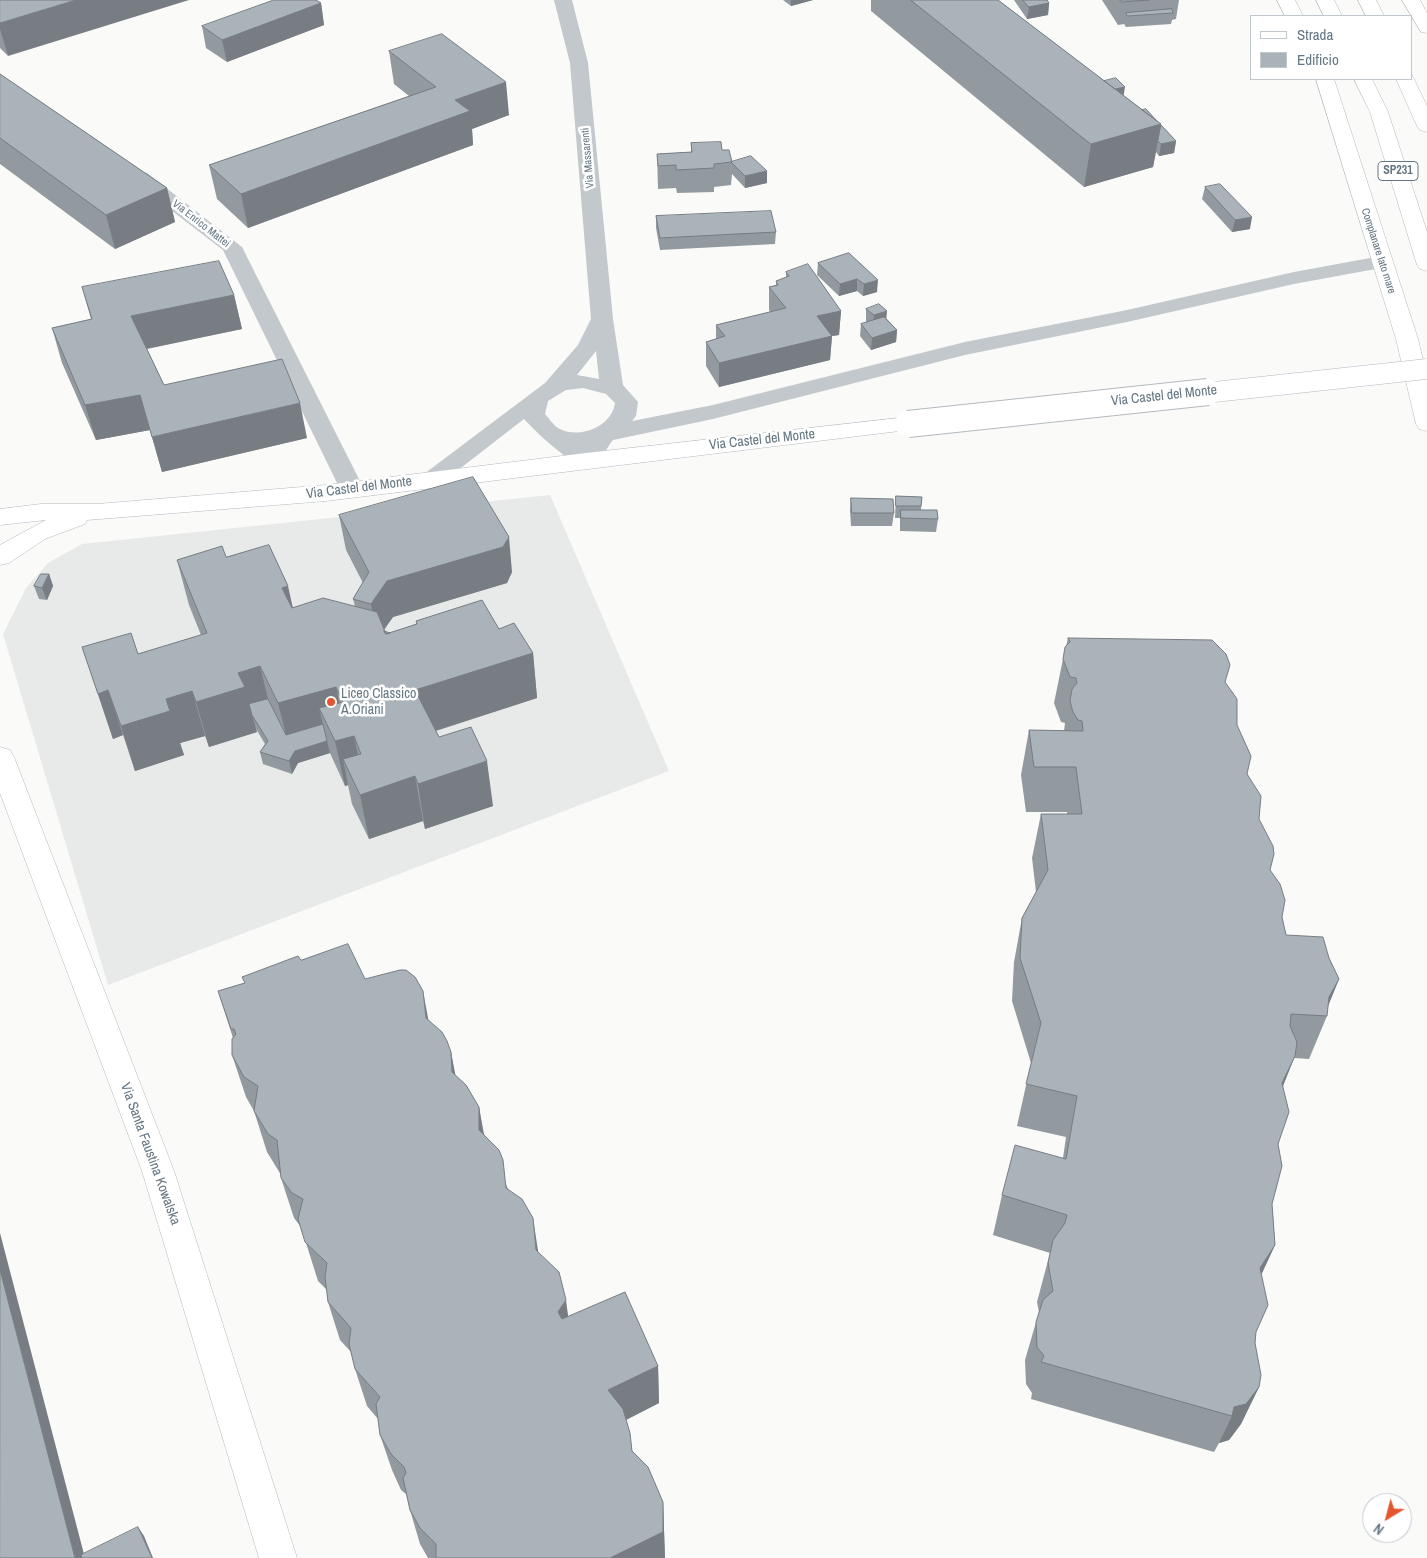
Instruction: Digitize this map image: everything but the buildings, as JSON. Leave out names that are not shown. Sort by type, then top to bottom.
[{"type":"main road","points":[[1286,0],[1294,15]]},
{"type":"main road","points":[[1325,0],[1332,15]]},
{"type":"main road","points":[[1367,0],[1374,15]]},
{"type":"main road","points":[[1411,0],[1427,28]]},
{"type":"main road","name":"Complanare lato mare","points":[[1325,80],[1407,340],[1427,424]]},
{"type":"main road","name":"SP231","points":[[1363,80],[1379,112],[1427,265]]},
{"type":"main road","points":[[1405,80],[1427,126]]},
{"type":"main road","name":"Via Castel del Monte","points":[[0,517],[41,512],[96,512],[352,489],[586,460],[908,424],[1427,369]]},
{"type":"main road","name":"Via Castel del Monte","points":[[0,557],[28,538],[59,523],[96,512]]},
{"type":"main road","name":"Via Santa Faustina Kowalska","points":[[0,758],[158,1172],[278,1558]]},
{"type":"street","name":"Via Massarenti","points":[[563,0],[579,63],[602,318],[612,388]]},
{"type":"street","name":"Via Enrico Mattei","points":[[121,163],[232,247],[352,489]]},
{"type":"street","points":[[555,435],[580,439],[713,412],[965,349],[1127,316],[1294,278],[1381,262]]},
{"type":"street","points":[[432,479],[545,392],[582,357],[594,340],[602,318]]},
{"type":"street","points":[[584,381],[612,388],[621,394],[627,402],[628,411],[624,420],[617,428],[605,434],[586,460],[555,435],[544,430],[533,415],[545,392],[584,381]]},
{"type":"shaded area","name":"Liceo Classico A.Oriani","points":[[550,495],[669,771],[108,985],[3,634],[26,588],[48,563],[82,544]]},
{"type":"place","name":"Liceo Classico A.Oriani","points":[[331,702]]}]
